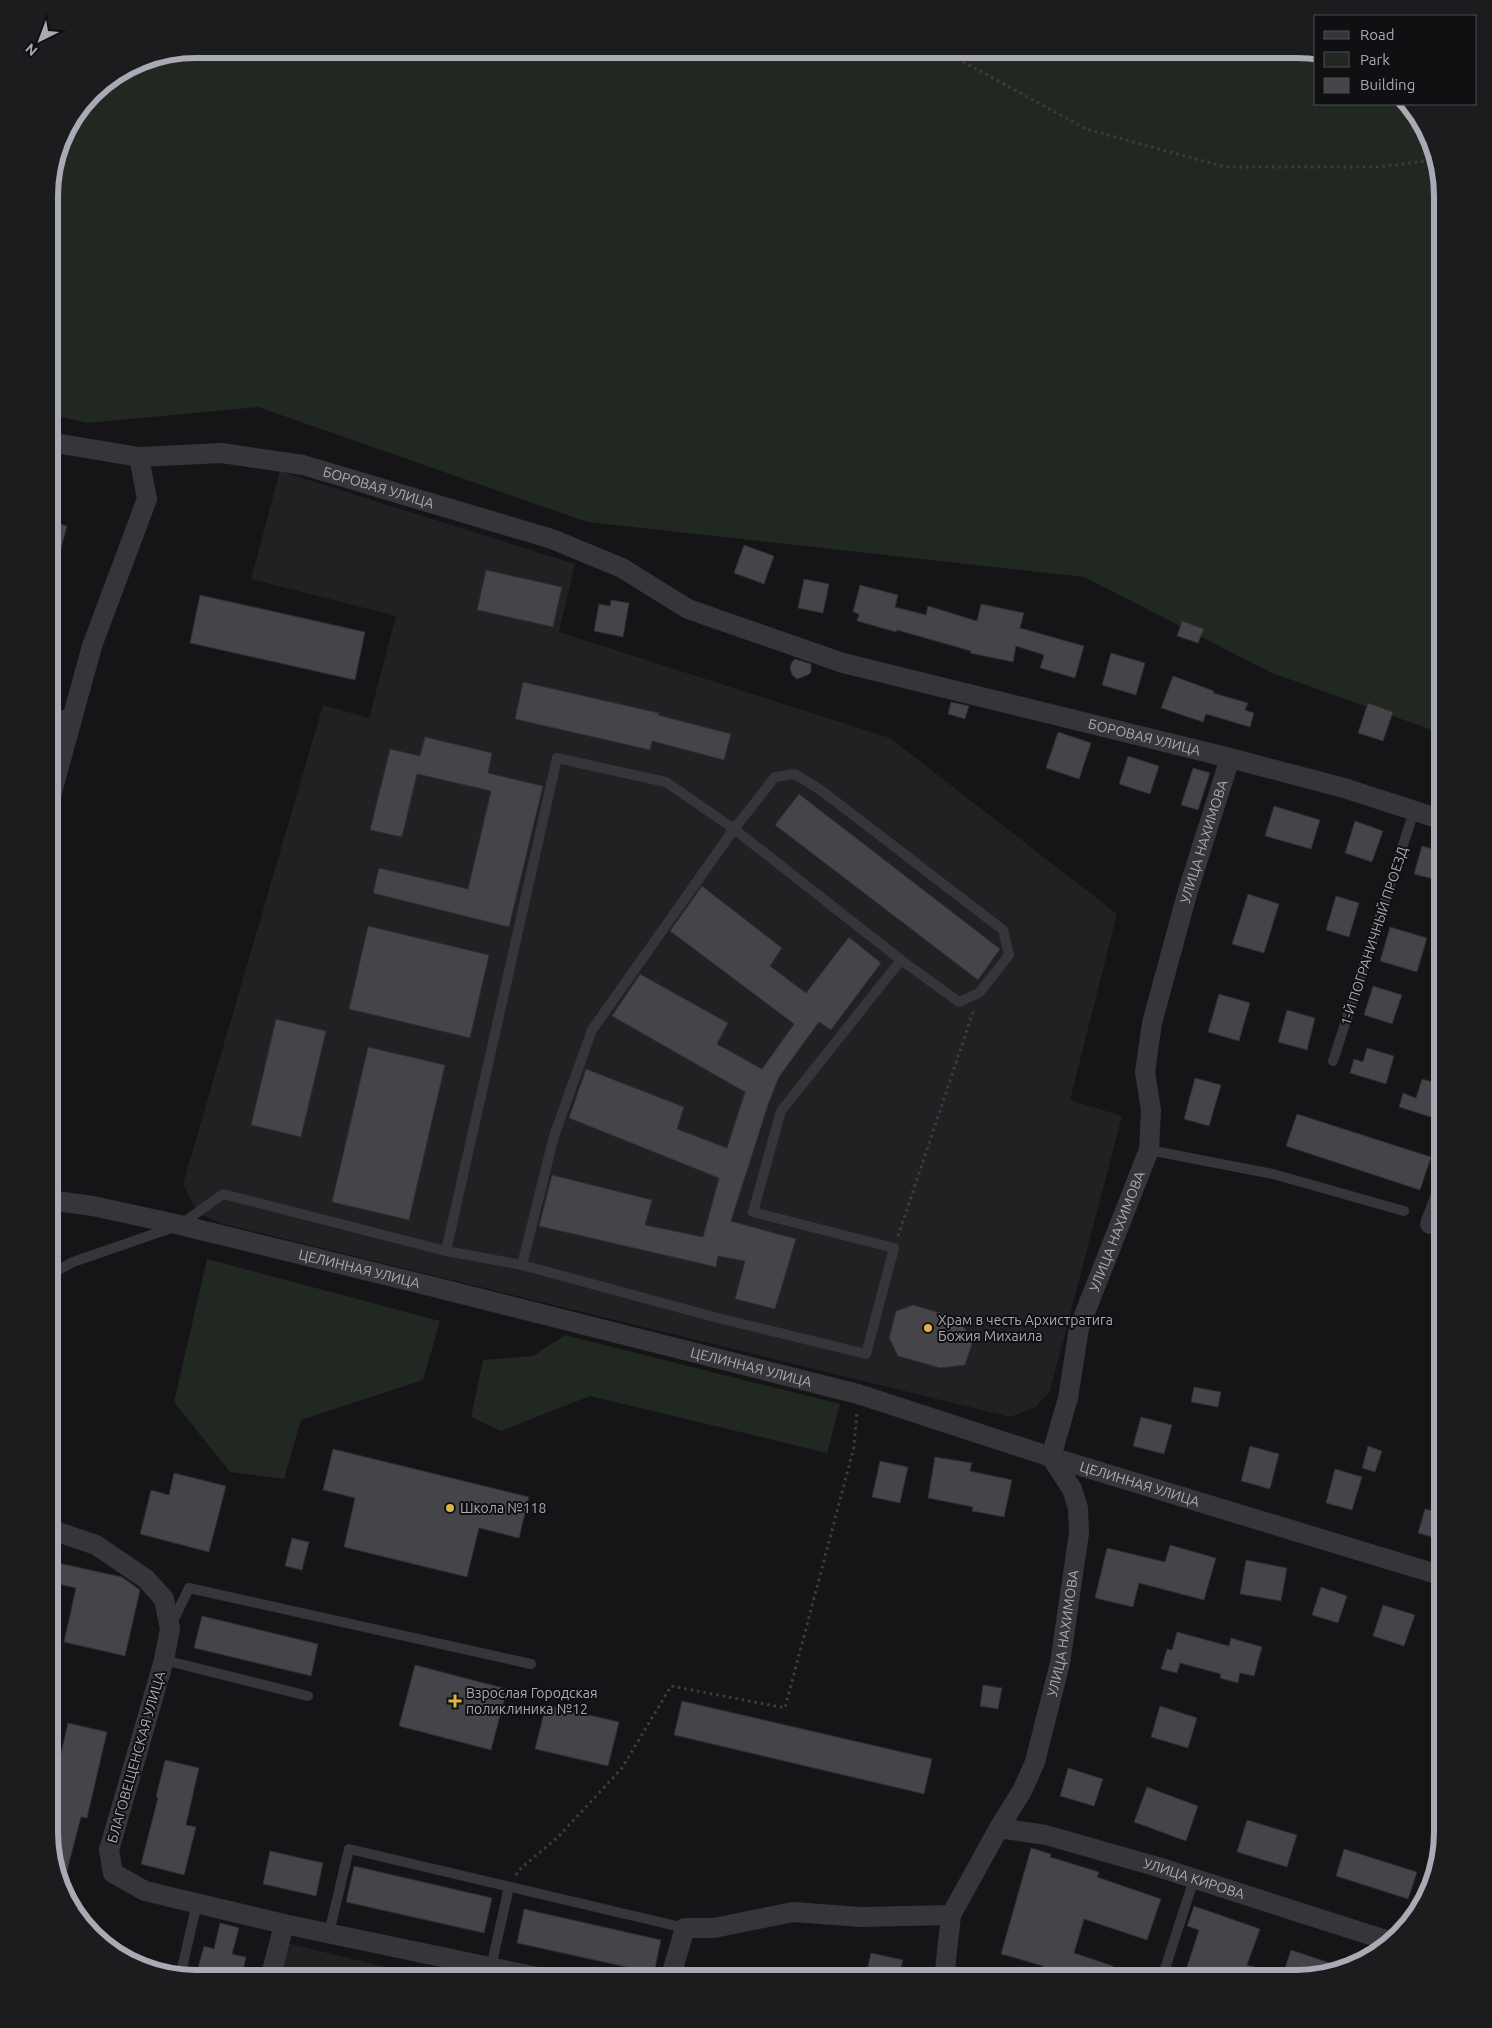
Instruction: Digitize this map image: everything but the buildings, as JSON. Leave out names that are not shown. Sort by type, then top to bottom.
[{"type":"street","name":"БОРОВАЯ УЛИЦА","points":[[58,444],[139,457],[222,452],[303,465],[552,539],[622,568],[688,609],[843,663],[1230,758],[1344,788],[1434,817]]},
{"type":"street","points":[[58,768],[92,646],[147,499],[139,457]]},
{"type":"street","points":[[58,719],[70,722]]},
{"type":"street","name":"УЛИЦА НАХИМОВА","points":[[945,1970],[951,1915],[999,1828],[1022,1791],[1034,1762],[1060,1663],[1078,1543],[1078,1508],[1072,1489],[1051,1457],[1068,1398],[1079,1328],[1149,1150],[1151,1110],[1145,1072],[1152,1023],[1187,894],[1230,758]]},
{"type":"street","name":"ЦЕЛИННАЯ УЛИЦА","points":[[58,1201],[93,1206],[180,1225],[440,1288],[858,1394],[1051,1457],[1434,1573]]},
{"type":"street","name":"БЛАГОВЕЩЕНСКАЯ УЛИЦА","points":[[58,1532],[96,1545],[146,1579],[164,1599],[170,1629],[164,1660],[109,1850],[113,1873],[145,1891],[330,1933],[477,1970]]},
{"type":"street","name":"УЛИЦА КИРОВА","points":[[999,1828],[1046,1835],[1194,1879],[1384,1940]]},
{"type":"street","points":[[673,1970],[685,1928],[714,1928],[793,1912],[861,1917],[951,1915]]},
{"type":"street","points":[[272,1970],[284,1924]]},
{"type":"lane","points":[[446,1251],[558,758],[666,782],[734,829],[901,960],[959,1002],[979,993],[1009,955],[1002,930],[822,791],[795,774],[775,777],[734,829],[592,1030],[554,1136],[522,1265]]},
{"type":"lane","name":"1-Й ПОГРАНИЧНЫЙ ПРОЕЗД","points":[[1333,1061],[1414,811]]},
{"type":"lane","points":[[58,1270],[73,1262],[180,1225],[223,1194],[446,1251],[522,1265],[714,1317],[866,1354],[894,1248],[753,1212],[781,1111],[901,960]]},
{"type":"lane","points":[[1149,1150],[1273,1174],[1404,1211]]},
{"type":"lane","points":[[170,1629],[189,1588],[530,1664]]},
{"type":"lane","points":[[164,1660],[308,1696]]},
{"type":"lane","points":[[330,1933],[349,1849],[685,1928]]},
{"type":"lane","points":[[1165,1970],[1194,1879]]},
{"type":"lane","points":[[490,1970],[508,1887]]},
{"type":"lane","points":[[182,1970],[197,1904]]},
{"type":"path","points":[[956,58],[1086,129],[1225,167],[1377,167],[1430,160]]},
{"type":"path","points":[[894,1248],[979,993]]},
{"type":"path","points":[[508,1887],[519,1870],[558,1836],[622,1768],[671,1686],[785,1708],[854,1447],[858,1394]]},
{"type":"shaded area","points":[[280,471],[575,564],[559,632],[890,738],[1117,914],[1070,1100],[1122,1116],[1050,1391],[1036,1407],[1010,1417],[220,1223],[197,1212],[183,1184],[323,705],[369,718],[396,616],[251,579]]},
{"type":"shaded area","points":[[286,1943],[398,1970],[279,1970]]},
{"type":"green space","points":[[195,58],[1314,59],[1314,105],[1401,105],[1416,126],[1430,160],[1434,195],[1434,731],[1272,673],[1084,577],[587,522],[258,407],[87,423],[58,416],[58,186],[62,160],[72,134],[92,104],[104,92],[126,76],[151,65],[168,60]]},
{"type":"green space","points":[[207,1259],[440,1321],[423,1380],[301,1420],[284,1479],[230,1472],[174,1402]]},
{"type":"green space","points":[[565,1335],[840,1404],[827,1453],[590,1396],[501,1431],[471,1417],[483,1360],[533,1356]]},
{"type":"place","name":"Храм в честь Архистратига Божия Михаила","points":[[928,1328]]},
{"type":"place","name":"Школа №118","points":[[450,1508]]},
{"type":"place","name":"Взрослая Городская поликлиника №12","points":[[455,1701]]}]
